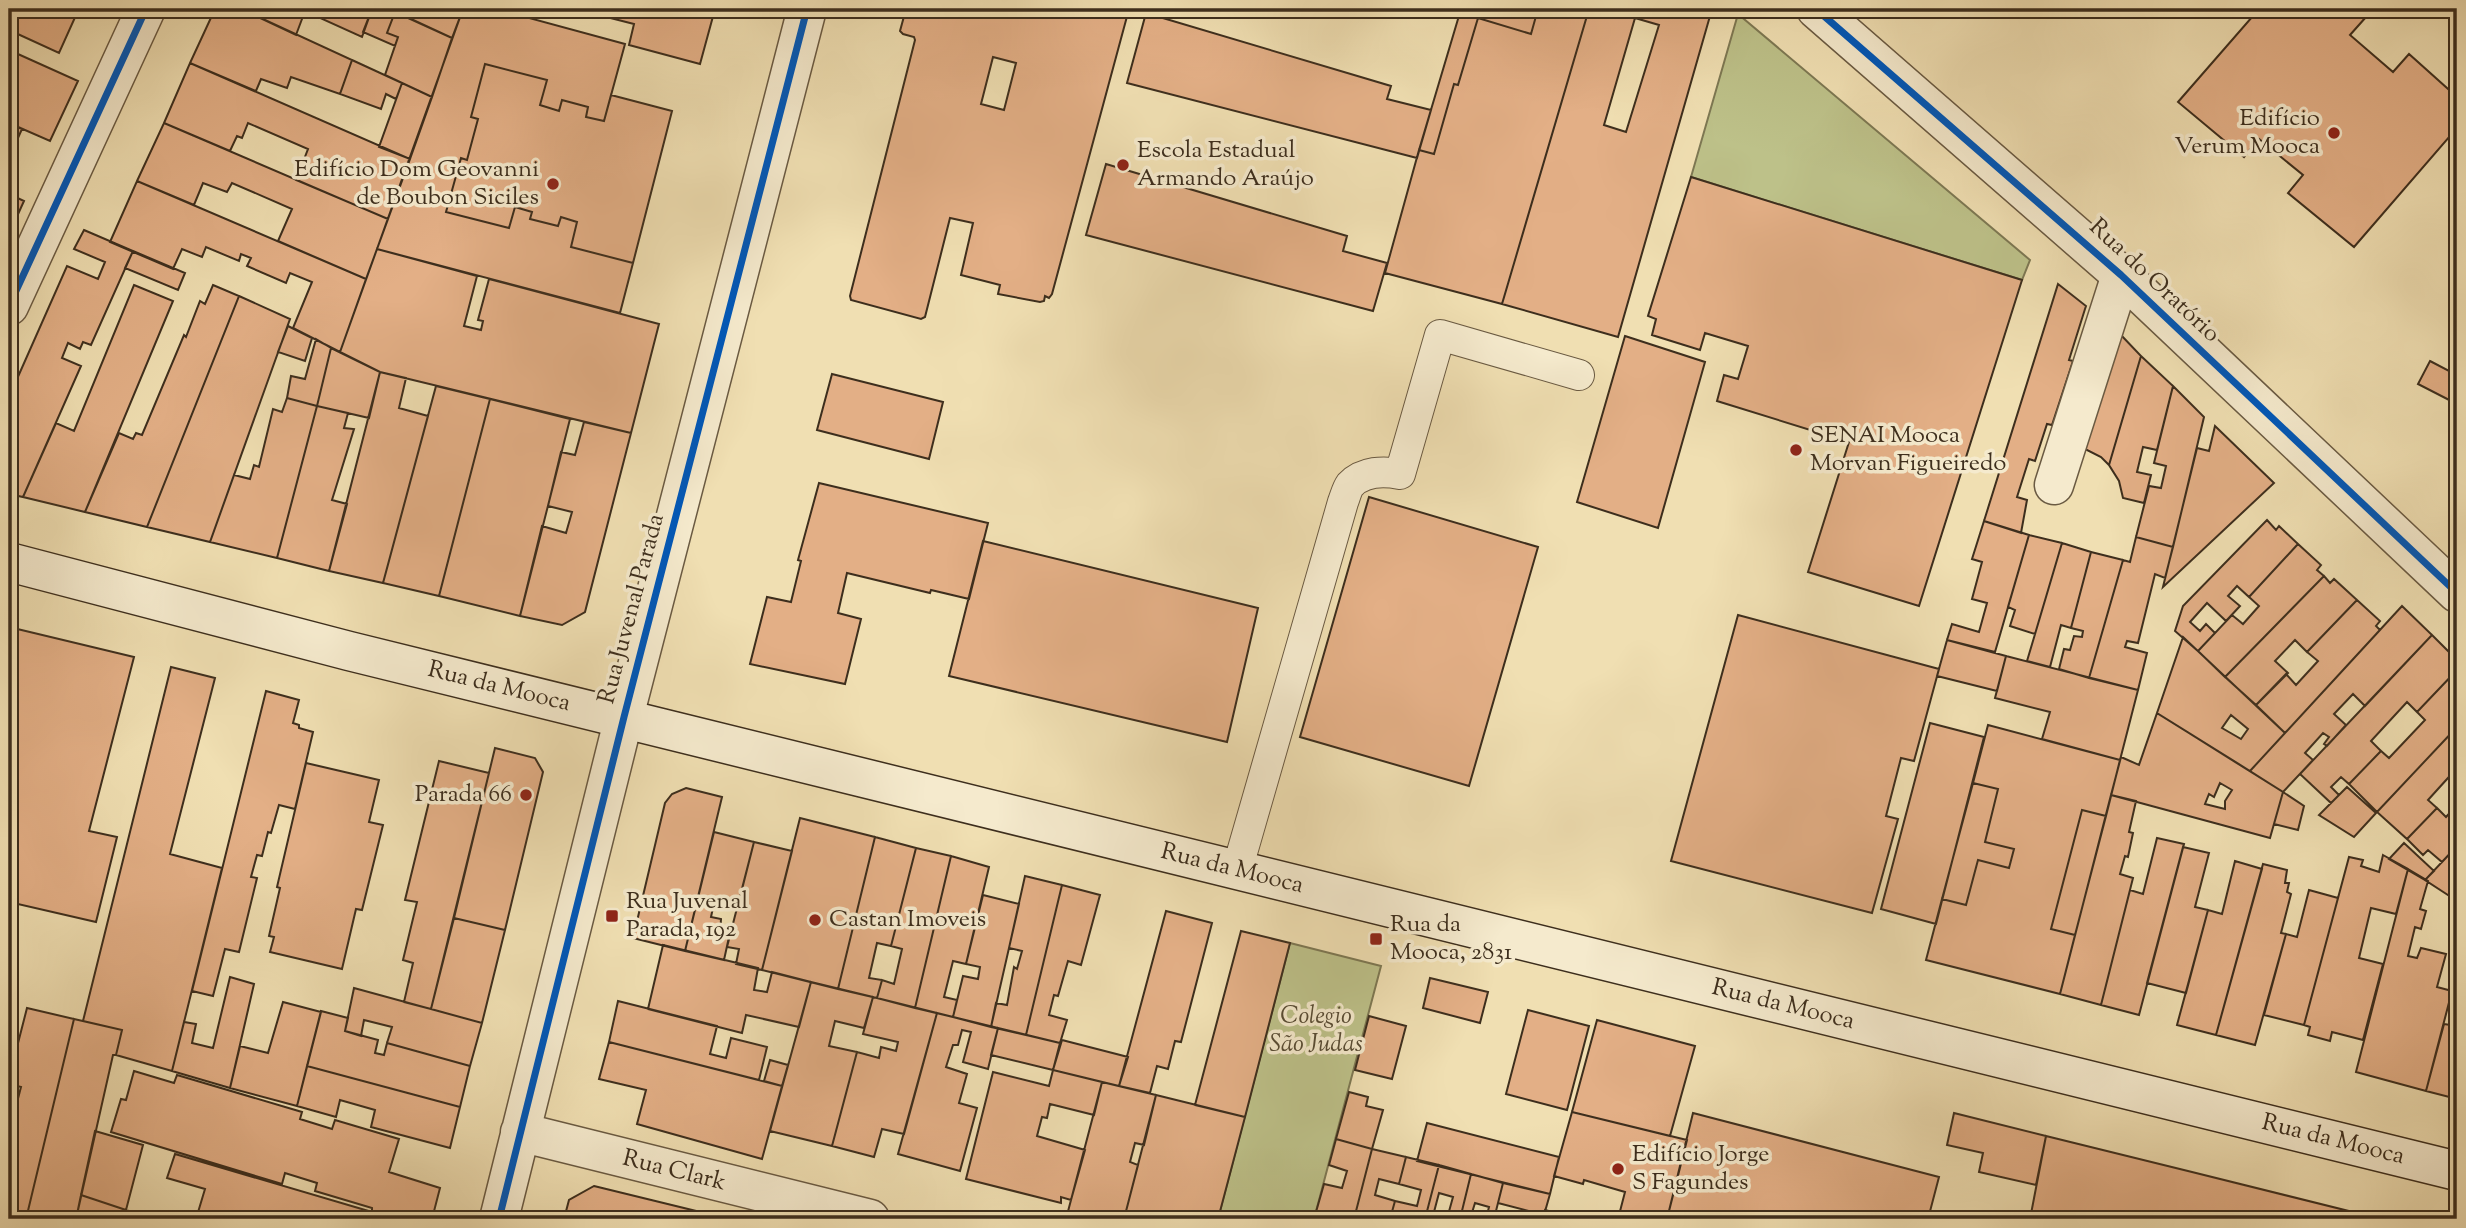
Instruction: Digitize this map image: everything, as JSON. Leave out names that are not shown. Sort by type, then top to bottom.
[{"type":"street","points":[[9,306],[146,9]]},
{"type":"street","name":"Rua Juvenal Parada","points":[[499,1219],[624,717],[807,9]]},
{"type":"street","name":"Rua do Oratório","points":[[1816,9],[2121,275],[2457,593]]},
{"type":"street","points":[[2054,485],[2121,275]]},
{"type":"street","name":"Rua da Mooca","points":[[9,562],[349,650],[2457,1171]]},
{"type":"street","name":"Rua Clark","points":[[520,1132],[870,1219]]},
{"type":"lane","points":[[1237,870],[1343,502],[1350,486],[1363,477],[1381,470],[1401,474],[1440,335],[1579,375]]},
{"type":"green space","points":[[1738,14],[2030,260],[2022,280],[1691,177]]},
{"type":"green space","name":"Colegio São Judas","points":[[1290,943],[1381,966],[1314,1219],[1218,1219]]},
{"type":"building","points":[[9,9],[68,9],[77,13],[59,53],[9,30]]},
{"type":"building","points":[[215,9],[241,9],[352,60],[340,94],[291,77],[287,88],[261,79],[256,91],[190,63]]},
{"type":"building","points":[[241,9],[372,9],[362,37],[305,11],[296,35]]},
{"type":"building","points":[[372,9],[395,12],[387,33],[398,37],[395,46],[363,32]]},
{"type":"building","points":[[415,9],[463,9],[452,38],[411,19]]},
{"type":"building","points":[[463,9],[496,9],[625,44],[604,121],[586,117],[588,107],[562,100],[559,111],[540,105],[547,80],[485,64],[471,117],[478,119],[467,160],[461,158],[446,212],[509,228],[515,207],[532,212],[530,219],[558,226],[561,217],[577,222],[571,247],[633,263],[620,313],[377,249]]},
{"type":"building","points":[[575,9],[715,9],[700,64],[629,45],[634,24]]},
{"type":"building","points":[[906,9],[1129,9],[1052,294],[1049,298],[1045,296],[1044,301],[998,294],[1000,285],[961,275],[973,223],[950,218],[925,317],[921,319],[851,300],[915,40],[900,31]],"holes":[[[993,57],[1016,63],[1004,110],[981,104]]]},
{"type":"building","points":[[1461,9],[1538,9],[1531,34],[1478,18],[1458,85],[1454,84],[1434,154],[1419,150]]},
{"type":"building","points":[[1538,9],[1589,9],[1502,304],[1385,273],[1419,150],[1434,154],[1454,84],[1458,85],[1478,18],[1531,34]]},
{"type":"building","points":[[1589,9],[1712,9],[1618,337],[1502,304]],"holes":[[[1635,18],[1659,25],[1626,132],[1604,125]]]},
{"type":"building","name":"Edifício Verum Mooca","points":[[2259,9],[2356,9],[2366,17],[2350,35],[2393,72],[2409,54],[2457,97],[2457,128],[2354,247],[2288,193],[2303,175],[2259,139],[2244,157],[2178,102]]},
{"type":"building","points":[[395,12],[452,38],[432,97],[385,75],[398,37],[387,33]]},
{"type":"building","points":[[1146,13],[1391,86],[1387,99],[1431,110],[1417,158],[1127,83]]},
{"type":"building","points":[[9,50],[78,81],[50,141],[9,123]]},
{"type":"building","points":[[352,60],[402,83],[396,99],[386,94],[381,109],[340,94]]},
{"type":"building","points":[[190,63],[410,159],[388,219],[296,180],[308,149],[248,123],[242,138],[237,136],[230,151],[164,123]]},
{"type":"building","name":"Edifício Dom Geovanni de Boubon Siciles","points":[[485,64],[547,80],[540,105],[559,111],[562,100],[588,107],[586,117],[604,121],[611,95],[672,111],[633,263],[571,247],[577,222],[561,217],[558,226],[530,219],[532,212],[515,207],[509,228],[446,212],[461,158],[467,160],[478,119],[471,117]]},
{"type":"building","points":[[402,83],[432,97],[410,159],[379,147]]},
{"type":"building","points":[[9,123],[22,129],[9,158]]},
{"type":"building","points":[[164,123],[388,219],[366,279],[278,241],[292,209],[232,183],[227,192],[203,183],[194,205],[137,181]]},
{"type":"building","points":[[1106,164],[1347,236],[1343,251],[1387,263],[1373,311],[1086,235]]},
{"type":"building","points":[[1691,177],[2022,280],[1919,606],[1808,572],[1849,442],[1717,401],[1724,375],[1738,379],[1748,346],[1705,333],[1700,350],[1652,335],[1656,319],[1648,316]]},
{"type":"building","points":[[137,181],[366,279],[340,352],[293,328],[312,282],[290,273],[286,283],[247,266],[251,258],[241,254],[239,261],[206,247],[202,257],[182,249],[173,269],[110,242]]},
{"type":"building","points":[[9,194],[24,201],[9,234]]},
{"type":"building","points":[[84,230],[133,251],[91,345],[83,342],[80,349],[68,343],[62,358],[81,366],[23,497],[9,494],[9,397],[67,266],[98,279],[105,262],[74,249]]},
{"type":"building","points":[[377,249],[477,276],[464,326],[481,330],[483,321],[478,320],[489,279],[659,324],[631,433],[380,372],[340,352]]},
{"type":"building","points":[[133,251],[185,273],[178,290],[125,268]]},
{"type":"building","points":[[2058,284],[2086,306],[2069,360],[2073,361],[2052,425],[2047,424],[2035,461],[2029,459],[2017,497],[2027,500],[2021,533],[1984,521]]},
{"type":"building","points":[[134,285],[173,301],[85,512],[23,497],[56,423],[74,431]]},
{"type":"building","points":[[213,285],[239,296],[147,527],[85,512],[119,433],[133,439],[136,433],[142,435],[200,301],[205,304]]},
{"type":"building","points":[[239,296],[290,319],[210,542],[147,527]]},
{"type":"building","points":[[288,326],[312,338],[305,361],[278,352]]},
{"type":"building","points":[[2120,334],[2141,356],[2109,465],[2101,457],[2083,448]]},
{"type":"building","points":[[1625,336],[1705,362],[1658,528],[1577,502]]},
{"type":"building","points":[[316,339],[331,348],[317,406],[287,398],[291,376],[305,379]]},
{"type":"building","points":[[331,348],[380,372],[369,418],[317,406]]},
{"type":"building","points":[[2141,356],[2173,386],[2157,450],[2143,447],[2137,472],[2151,475],[2144,503],[2123,498],[2119,481],[2109,465]]},
{"type":"building","points":[[2430,361],[2457,375],[2457,404],[2418,384]]},
{"type":"building","points":[[380,372],[406,378],[399,408],[428,416],[383,583],[329,571]]},
{"type":"building","points":[[832,374],[943,402],[929,459],[817,430]]},
{"type":"building","points":[[436,386],[490,399],[439,596],[383,583]]},
{"type":"building","points":[[2173,386],[2204,417],[2173,547],[2136,537],[2149,486],[2161,488],[2166,466],[2154,463]]},
{"type":"building","points":[[287,398],[317,406],[277,558],[210,542],[234,475],[250,479],[254,465],[259,467],[273,409],[282,412]]},
{"type":"building","points":[[490,399],[570,419],[520,616],[439,596]]},
{"type":"building","points":[[317,406],[348,413],[344,428],[354,429],[332,500],[347,504],[329,571],[277,558]]},
{"type":"building","points":[[584,422],[631,433],[585,612],[562,625],[520,616],[542,526],[566,533],[572,512],[548,506],[561,452],[575,455]]},
{"type":"building","points":[[2215,426],[2274,483],[2163,587],[2197,448],[2209,451]]},
{"type":"building","points":[[819,483],[988,523],[969,599],[931,590],[930,593],[847,573],[838,613],[861,619],[845,684],[750,664],[767,597],[791,602],[801,561],[798,560]]},
{"type":"building","points":[[1369,497],[1538,547],[1469,786],[1300,737]]},
{"type":"building","points":[[2267,520],[2276,530],[2279,526],[2298,544],[2249,597],[2237,586],[2228,596],[2240,606],[2226,621],[2207,603],[2190,622],[2200,631],[2206,624],[2215,633],[2198,651],[2175,631],[2183,606]]},
{"type":"building","points":[[1984,521],[2029,535],[1995,652],[1947,640],[1952,624],[1979,632],[1987,603],[1972,599],[1982,562],[1972,559]]},
{"type":"building","points":[[2029,535],[2062,543],[2035,634],[2010,626],[2015,610],[2008,607]]},
{"type":"building","points":[[2136,537],[2173,547],[2165,578],[2155,574],[2138,643],[2127,641],[2125,647],[2147,653],[2138,690],[2089,678],[2123,560],[2130,562]]},
{"type":"building","points":[[983,541],[1258,608],[1227,742],[949,676]]},
{"type":"building","points":[[2062,543],[2091,552],[2071,628],[2061,625],[2050,667],[2027,661]]},
{"type":"building","points":[[2298,544],[2321,565],[2317,570],[2324,576],[2225,677],[2198,651],[2232,615],[2243,624],[2259,606],[2249,597]]},
{"type":"building","points":[[2091,552],[2123,560],[2089,678],[2059,669],[2064,649],[2070,650],[2074,636],[2082,637],[2083,631],[2071,628]]},
{"type":"building","points":[[2324,576],[2330,583],[2334,579],[2357,600],[2307,652],[2295,640],[2275,661],[2288,673],[2256,705],[2225,677]]},
{"type":"building","points":[[2357,600],[2380,621],[2376,626],[2380,630],[2285,733],[2256,705],[2286,674],[2296,685],[2318,661],[2307,652]]},
{"type":"building","points":[[2402,606],[2432,635],[2365,706],[2353,694],[2334,714],[2346,725],[2327,746],[2324,744],[2329,737],[2323,733],[2305,753],[2313,760],[2283,792],[2250,771]]},
{"type":"building","points":[[1738,615],[1939,669],[1914,761],[1901,758],[1886,816],[1898,819],[1872,913],[1671,861]]},
{"type":"building","points":[[9,627],[134,657],[89,831],[117,837],[96,922],[9,902]]},
{"type":"building","points":[[2432,635],[2457,660],[2457,670],[2417,712],[2407,702],[2371,741],[2381,751],[2349,784],[2341,777],[2331,787],[2339,795],[2331,803],[2300,774]]},
{"type":"building","points":[[2183,637],[2285,733],[2250,771],[2157,713]],"holes":[[[2231,715],[2248,729],[2241,739],[2222,728]]]},
{"type":"building","points":[[1947,640],[2006,656],[1997,691],[1937,676]]},
{"type":"building","points":[[2006,656],[2138,690],[2120,760],[2042,739],[2050,712],[1995,698]]},
{"type":"building","points":[[171,667],[215,678],[170,854],[222,868],[172,1071],[116,1055],[122,1030],[83,1021]]},
{"type":"building","points":[[2457,670],[2457,727],[2377,812],[2349,784],[2381,751],[2389,758],[2425,720],[2417,712]]},
{"type":"building","points":[[266,691],[299,700],[293,723],[313,732],[295,809],[279,805],[262,856],[257,855],[251,877],[257,878],[239,952],[225,949],[213,996],[192,991]]},
{"type":"building","points":[[2157,713],[2283,792],[2270,838],[2111,795],[2121,757],[2139,765]],"holes":[[[2220,783],[2232,790],[2225,801],[2225,809],[2205,804],[2209,794],[2214,797]]]},
{"type":"building","points":[[1930,723],[1984,737],[1936,924],[1881,909]]},
{"type":"building","points":[[1988,725],[2120,760],[2106,816],[2082,810],[2051,929],[2075,935],[2060,994],[1926,960],[1942,899],[1966,905],[1978,860],[2009,868],[2014,849],[1985,842],[1998,789],[1973,783]]},
{"type":"building","points":[[2457,727],[2457,768],[2428,800],[2437,808],[2407,839],[2377,812]]},
{"type":"building","points":[[495,748],[535,758],[543,772],[505,930],[454,918]]},
{"type":"building","points":[[439,761],[489,773],[431,1009],[404,1002],[413,963],[403,960],[417,902],[405,900]]},
{"type":"building","points":[[306,763],[379,780],[369,822],[383,825],[362,910],[356,909],[342,969],[270,952],[274,937],[269,936],[280,888],[277,887]]},
{"type":"building","points":[[1973,783],[1998,789],[1985,842],[2014,849],[2009,868],[1978,860],[1966,905],[1942,899]]},
{"type":"building","points":[[2347,787],[2376,813],[2354,837],[2319,815]]},
{"type":"building","points":[[686,788],[722,797],[685,951],[633,938],[665,803],[672,794]]},
{"type":"building","points":[[2283,792],[2304,806],[2298,830],[2274,824]]},
{"type":"building","points":[[2111,795],[2136,801],[2129,832],[2133,833],[2128,857],[2125,856],[2120,874],[2133,878],[2101,1005],[2060,994]]},
{"type":"building","points":[[2457,805],[2457,846],[2442,862],[2428,850],[2423,855],[2407,839],[2437,808],[2446,817]]},
{"type":"building","points":[[2082,810],[2106,816],[2075,935],[2051,929]]},
{"type":"building","name":"Castan Imoveis","points":[[800,818],[875,837],[838,989],[762,970]]},
{"type":"building","points":[[714,832],[754,842],[737,909],[714,903],[711,917],[721,919],[720,935],[729,937],[724,960],[685,951]]},
{"type":"building","points":[[875,837],[916,848],[891,946],[877,943],[869,978],[882,980],[877,998],[838,989]]},
{"type":"building","points":[[2157,838],[2184,844],[2139,1015],[2101,1005],[2130,890],[2143,894]]},
{"type":"building","points":[[754,842],[792,851],[762,970],[736,964],[739,949],[727,947]]},
{"type":"building","points":[[2404,843],[2434,871],[2425,880],[2389,859]]},
{"type":"building","points":[[2457,846],[2457,895],[2454,899],[2425,880]]},
{"type":"building","points":[[2183,847],[2209,853],[2195,907],[2208,910],[2186,993],[2147,983]]},
{"type":"building","points":[[916,848],[951,856],[915,1008],[877,998],[882,980],[894,984],[902,949],[891,946]]},
{"type":"building","points":[[2383,855],[2408,869],[2396,914],[2371,908],[2359,958],[2383,964],[2363,1040],[2332,1032],[2330,1041],[2308,1035],[2310,1027],[2304,1025],[2349,857],[2363,860],[2361,866],[2379,872]]},
{"type":"building","points":[[951,856],[989,867],[966,964],[953,961],[944,997],[957,1000],[953,1017],[915,1008]]},
{"type":"building","points":[[2235,861],[2262,869],[2216,1035],[2177,1025],[2208,910],[2222,914]]},
{"type":"building","points":[[2263,864],[2287,870],[2285,883],[2289,883],[2287,892],[2291,894],[2281,933],[2286,934],[2255,1045],[2216,1035]]},
{"type":"building","points":[[2408,869],[2428,881],[2420,909],[2426,911],[2421,929],[2415,927],[2408,956],[2417,958],[2421,948],[2446,954],[2437,987],[2452,991],[2426,1091],[2356,1072]]},
{"type":"building","points":[[1025,876],[1062,885],[1026,1035],[991,1027],[996,1003],[1007,1005],[1014,967],[1017,969],[1022,951],[1009,948]]},
{"type":"building","points":[[1062,885],[1100,895],[1081,965],[1068,961],[1058,996],[1054,995],[1049,1015],[1067,1020],[1060,1043],[1026,1035]]},
{"type":"building","points":[[2309,890],[2338,898],[2304,1025],[2264,1015],[2286,934],[2297,937]]},
{"type":"building","points":[[983,895],[1019,904],[991,1027],[953,1017],[963,976],[978,979],[980,967],[966,964]]},
{"type":"building","points":[[1166,911],[1212,923],[1181,1042],[1175,1041],[1168,1069],[1157,1066],[1150,1093],[1119,1086]]},
{"type":"building","points":[[454,918],[505,930],[482,1023],[431,1009]]},
{"type":"building","points":[[1241,931],[1290,943],[1245,1117],[1195,1105]]},
{"type":"building","points":[[663,945],[758,968],[754,990],[767,992],[772,972],[811,982],[799,1027],[746,1015],[742,1033],[648,1009]]},
{"type":"building","points":[[230,977],[254,984],[230,1088],[172,1071],[184,1022],[196,1024],[192,1043],[213,1048]]},
{"type":"building","points":[[1430,978],[1488,992],[1480,1023],[1423,1008]]},
{"type":"building","points":[[811,982],[873,997],[864,1028],[835,1021],[829,1046],[857,1052],[832,1146],[770,1131]]},
{"type":"building","points":[[354,988],[482,1023],[470,1066],[387,1043],[392,1027],[364,1020],[361,1036],[345,1031]]},
{"type":"building","points":[[873,997],[937,1013],[904,1134],[882,1129],[874,1157],[832,1146],[857,1052],[879,1058],[881,1047],[896,1051],[898,1042],[863,1034]]},
{"type":"building","points":[[618,1001],[717,1026],[710,1054],[726,1058],[731,1038],[767,1047],[759,1080],[609,1042]]},
{"type":"building","points":[[283,1002],[321,1012],[297,1106],[230,1088],[240,1046],[268,1053]]},
{"type":"building","points":[[27,1008],[74,1019],[26,1219],[9,1219],[9,1113],[14,1114],[21,1087],[9,1084],[9,1045],[17,1047]]},
{"type":"building","points":[[1528,1010],[1589,1026],[1567,1110],[1506,1094]]},
{"type":"building","points":[[321,1011],[348,1018],[345,1031],[378,1040],[375,1053],[384,1055],[387,1043],[470,1066],[460,1107],[307,1066]]},
{"type":"building","points":[[937,1013],[998,1028],[988,1069],[963,1062],[971,1032],[962,1030],[958,1045],[953,1045],[946,1067],[967,1074],[959,1103],[977,1108],[960,1171],[898,1154]]},
{"type":"building","points":[[1369,1016],[1406,1026],[1392,1079],[1355,1070]]},
{"type":"building","points":[[74,1019],[122,1030],[116,1055],[113,1055],[76,1219],[26,1219]]},
{"type":"building","points":[[1597,1020],[1695,1046],[1670,1136],[1572,1112]]},
{"type":"building","points":[[2444,1024],[2457,1026],[2457,1099],[2426,1091]]},
{"type":"building","points":[[998,1028],[1060,1043],[1053,1070],[991,1055]]},
{"type":"building","points":[[1062,1040],[1128,1057],[1119,1086],[1053,1070]]},
{"type":"building","points":[[609,1042],[782,1086],[762,1159],[637,1124],[646,1090],[599,1079]]},
{"type":"building","points":[[770,1060],[788,1065],[782,1086],[764,1081]]},
{"type":"building","points":[[307,1066],[460,1107],[450,1148],[371,1127],[375,1110],[340,1100],[336,1117],[297,1106]]},
{"type":"building","points":[[1053,1070],[1102,1082],[1094,1115],[1050,1104],[1047,1118],[1042,1117],[1037,1136],[1085,1150],[1071,1200],[1061,1197],[1061,1203],[966,1179],[993,1072],[1049,1086]]},
{"type":"building","points":[[134,1071],[174,1083],[177,1075],[302,1112],[300,1119],[332,1129],[335,1120],[399,1139],[389,1172],[440,1188],[432,1219],[395,1219],[372,1212],[372,1208],[315,1191],[317,1183],[285,1173],[282,1184],[111,1132],[121,1099],[126,1100]]},
{"type":"building","points":[[1102,1082],[1156,1095],[1144,1145],[1135,1143],[1130,1162],[1138,1165],[1124,1219],[1066,1219]]},
{"type":"building","points":[[1349,1092],[1368,1097],[1366,1106],[1383,1110],[1372,1149],[1336,1139]]},
{"type":"building","points":[[1156,1095],[1245,1117],[1218,1219],[1124,1219]]},
{"type":"building","name":"Edifício Jorge S Fagundes","points":[[1572,1112],[1687,1140],[1667,1219],[1618,1219],[1625,1192],[1584,1180],[1583,1184],[1554,1176]]},
{"type":"building","points":[[1693,1113],[1939,1177],[1928,1219],[1667,1219]]},
{"type":"building","points":[[1954,1113],[2046,1136],[2036,1185],[1979,1172],[1983,1153],[1947,1145]]},
{"type":"building","points":[[1427,1123],[1559,1157],[1550,1194],[1417,1161]]},
{"type":"building","points":[[95,1131],[143,1145],[126,1210],[81,1195]]},
{"type":"building","points":[[2046,1136],[2192,1172],[2381,1219],[2030,1219]]},
{"type":"building","points":[[1336,1139],[1372,1149],[1354,1219],[1314,1219],[1324,1184],[1342,1188],[1347,1171],[1329,1165]]},
{"type":"building","points":[[1372,1149],[1406,1157],[1399,1184],[1379,1179],[1375,1195],[1395,1201],[1390,1219],[1354,1219]]},
{"type":"building","points":[[175,1154],[395,1219],[196,1219],[205,1189],[167,1178]]},
{"type":"building","points":[[1406,1157],[1439,1165],[1425,1219],[1390,1219],[1395,1201],[1417,1206],[1421,1190],[1399,1184]]},
{"type":"building","points":[[1439,1165],[1471,1174],[1460,1219],[1425,1219]],"holes":[[[1439,1193],[1453,1197],[1448,1215],[1434,1212]]]},
{"type":"building","points":[[1471,1174],[1503,1183],[1494,1219],[1486,1219],[1489,1207],[1475,1203],[1470,1219],[1460,1219]]},
{"type":"building","points":[[1503,1183],[1550,1194],[1544,1215],[1498,1203]]},
{"type":"building","points":[[594,1186],[729,1219],[681,1219],[666,1216],[665,1219],[564,1219],[569,1200]]},
{"type":"building","points":[[81,1195],[147,1217],[76,1219]]},
{"type":"building","name":"Edifício Jorge S Fagundes","points":[[1545,1210],[1575,1218],[1575,1219],[1543,1219]]},
{"type":"cycle path","points":[[9,306],[146,9]]},
{"type":"cycle path","points":[[499,1219],[624,717],[807,9]]},
{"type":"cycle path","points":[[1816,9],[2121,275],[2457,593]]},
{"type":"place","name":"Edifício Verum Mooca","points":[[2334,133]]},
{"type":"place","name":"Escola Estadual Armando Araújo","points":[[1123,165]]},
{"type":"place","name":"Edifício Dom Geovanni de Boubon Siciles","points":[[553,184]]},
{"type":"place","name":"SENAI Mooca Morvan Figueiredo","points":[[1796,450]]},
{"type":"place","name":"Parada 66","points":[[526,795]]},
{"type":"place","name":"Rua Juvenal Parada, 192","points":[[612,916]]},
{"type":"place","name":"Castan Imoveis","points":[[815,920]]},
{"type":"place","name":"Rua da Mooca, 2831","points":[[1376,939]]},
{"type":"place","name":"Edifício Jorge S Fagundes","points":[[1618,1169]]}]
